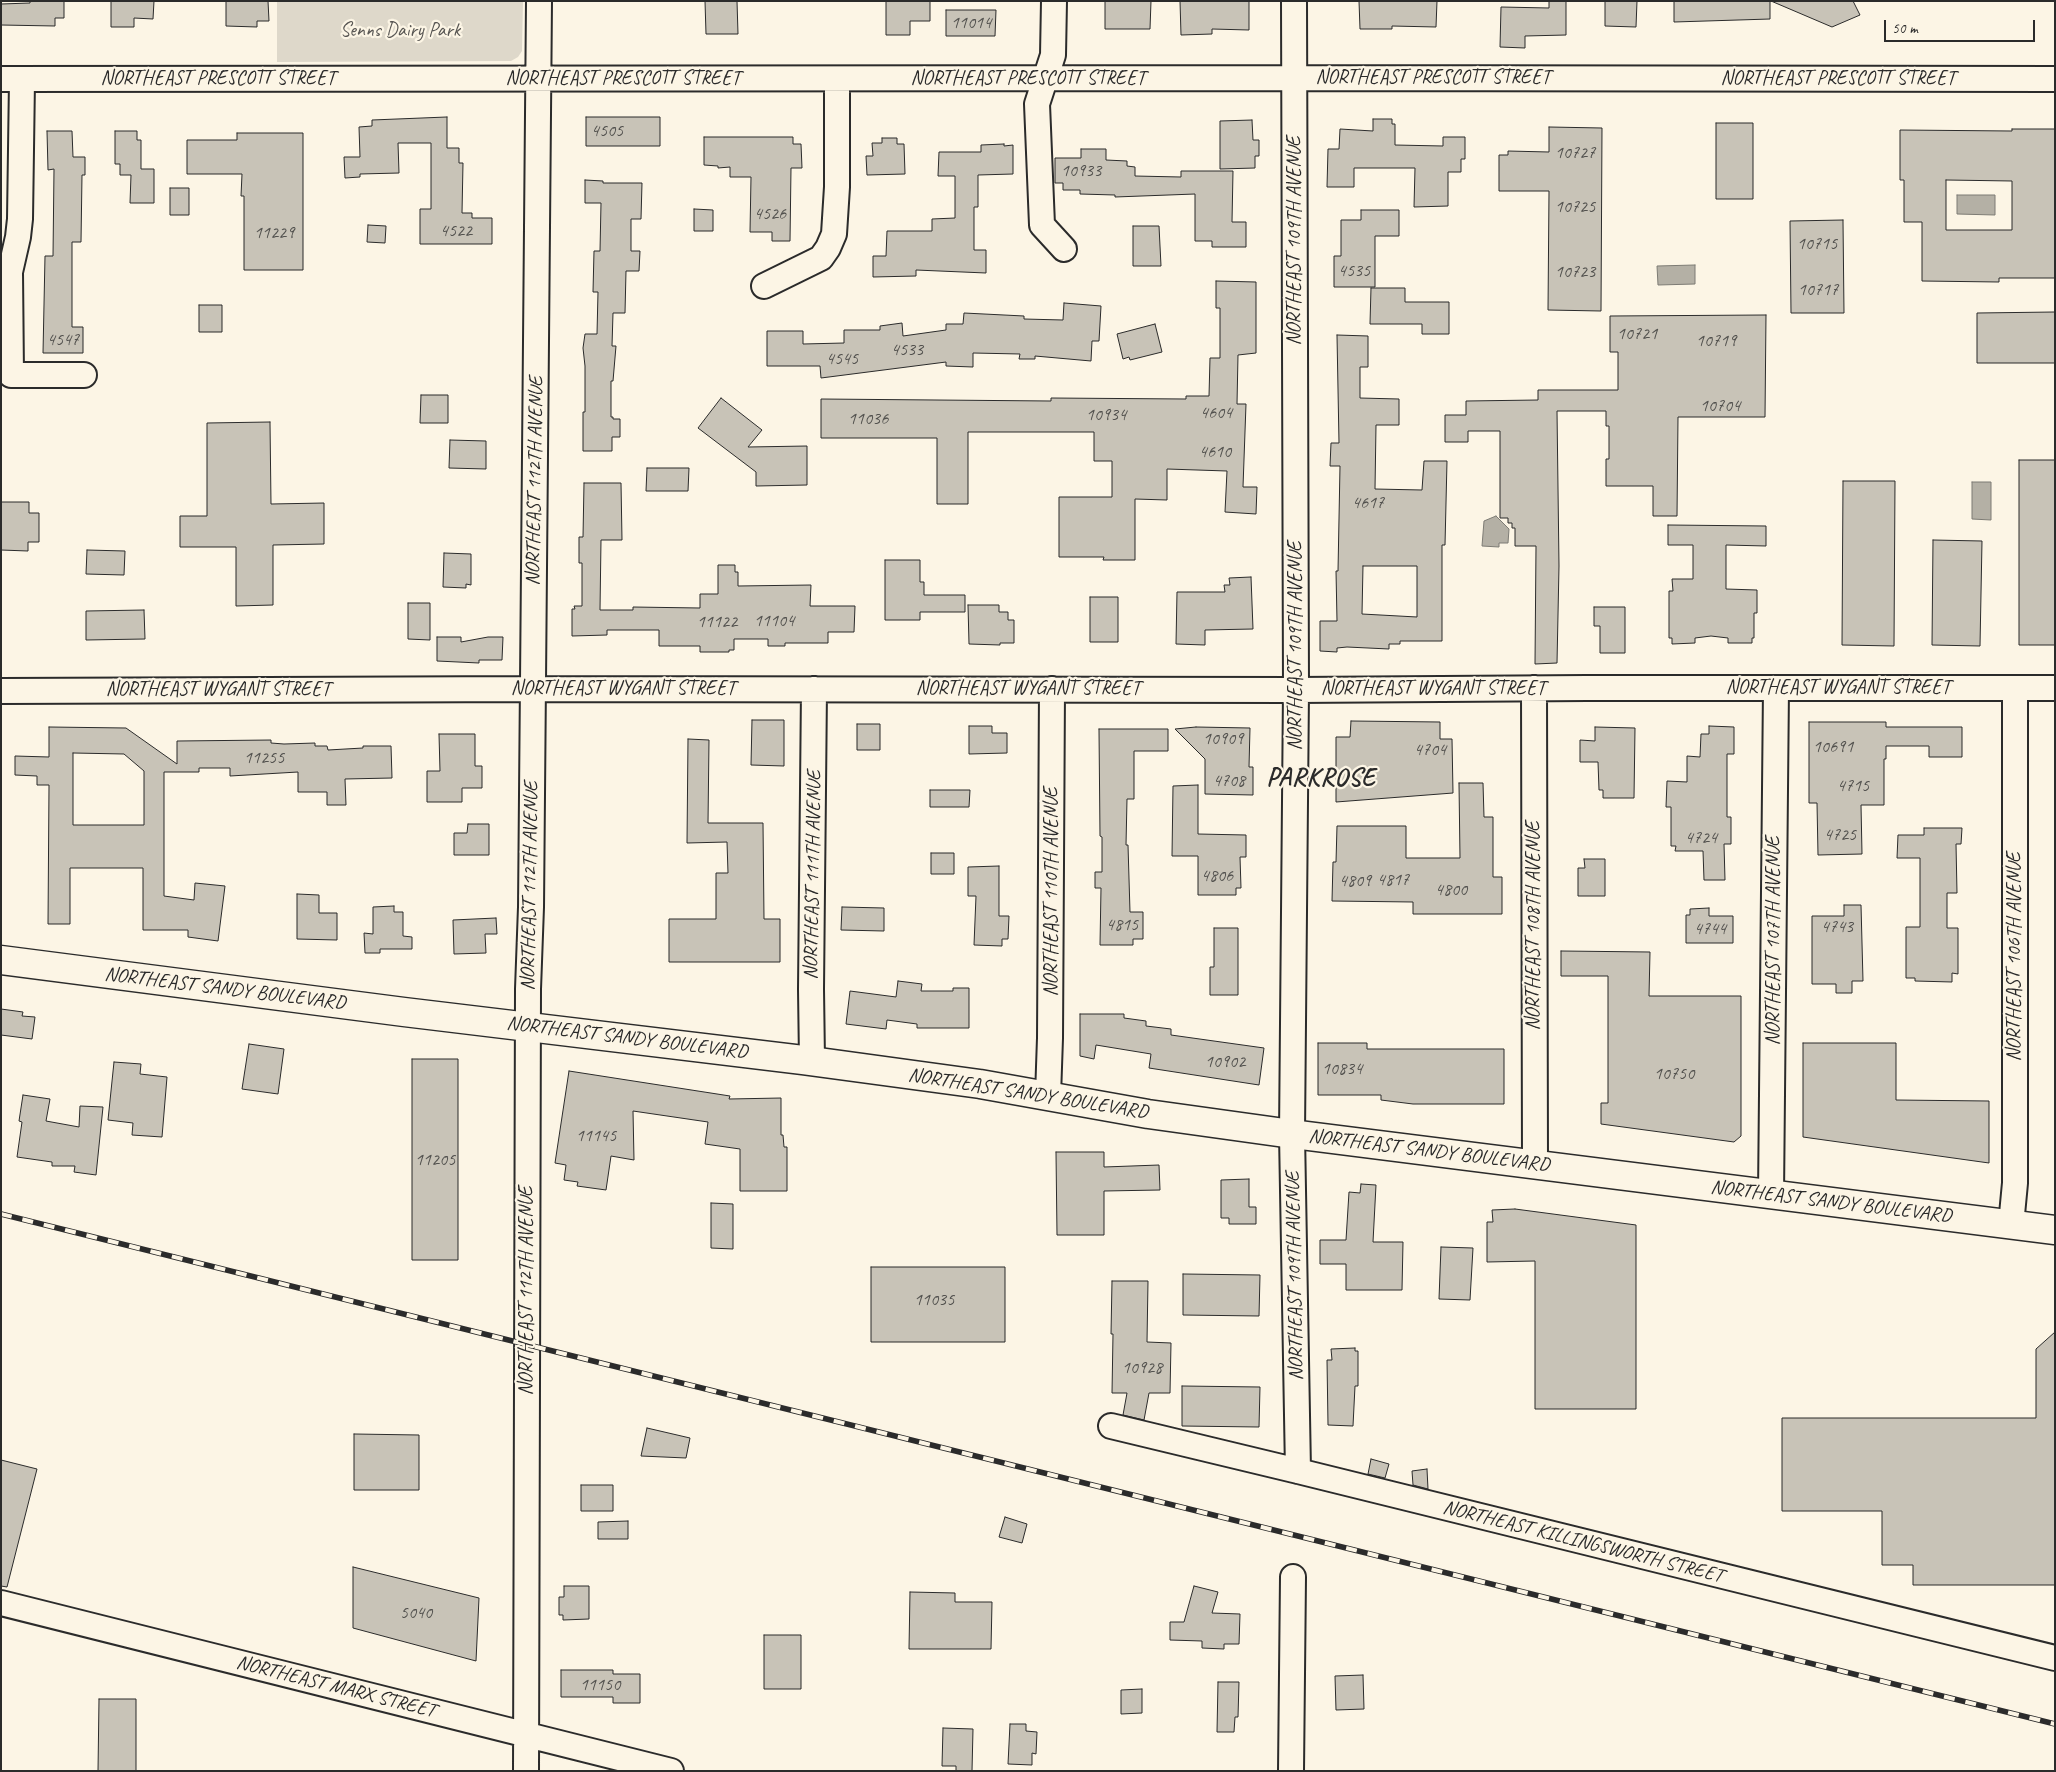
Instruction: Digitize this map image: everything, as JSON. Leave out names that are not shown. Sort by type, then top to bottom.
[{"type":"main road","name":"NORTHEAST SANDY BOULEVARD","points":[[1,960],[812,1061],[980,1084],[1148,1114],[1292,1134],[2055,1230]]},
{"type":"street","name":"NORTHEAST 112TH AVENUE","points":[[526,1771],[528,1026],[531,907],[539,1]]},
{"type":"street","points":[[1054,1],[1053,55],[1037,104],[1042,225],[1064,249]]},
{"type":"street","name":"NORTHEAST 109TH AVENUE","points":[[1294,1],[1296,690],[1292,1134],[1298,1471]]},
{"type":"street","name":"NORTHEAST PRESCOTT STREET","points":[[12,79],[2055,79]]},
{"type":"street","points":[[12,79],[20,219],[10,272],[11,375],[84,375]]},
{"type":"street","points":[[764,286],[820,258],[828,248],[834,234],[837,187],[837,80]]},
{"type":"street","name":"NORTHEAST 108TH AVENUE","points":[[1534,688],[1535,1164]]},
{"type":"street","name":"NORTHEAST 107TH AVENUE","points":[[1771,1195],[1776,688]]},
{"type":"street","name":"NORTHEAST 106TH AVENUE","points":[[2011,1225],[2015,1183],[2015,688]]},
{"type":"street","name":"NORTHEAST WYGANT STREET","points":[[1,691],[2055,688]]},
{"type":"street","name":"NORTHEAST 111TH AVENUE","points":[[812,1061],[814,689]]},
{"type":"street","name":"NORTHEAST 110TH AVENUE","points":[[1048,1096],[1052,689]]},
{"type":"street","name":"NORTHEAST KILLINGSWORTH STREET","points":[[1111,1426],[2055,1658]]},
{"type":"street","points":[[1292,1771],[1293,1577]]},
{"type":"street","name":"NORTHEAST MARX STREET","points":[[1,1603],[671,1771]]},
{"type":"green space","name":"Senns Dairy Park","points":[[277,1],[523,1],[522,51],[518,57],[511,61],[277,62]]},
{"type":"shaded area","points":[[1957,195],[1995,195],[1995,215],[1957,214]]},
{"type":"shaded area","points":[[1695,265],[1695,284],[1658,285],[1657,266]]},
{"type":"shaded area","points":[[1972,482],[1991,482],[1991,520],[1972,519]]},
{"type":"shaded area","points":[[1496,516],[1509,529],[1508,543],[1499,543],[1499,547],[1482,546],[1484,521]]},
{"type":"building","points":[[30,1],[64,1],[64,18],[55,18],[55,26],[1,25],[1,4],[30,3]]},
{"type":"building","points":[[111,1],[154,1],[153,19],[134,18],[134,27],[111,27]]},
{"type":"building","points":[[226,1],[268,1],[269,21],[257,21],[257,27],[226,26]]},
{"type":"building","points":[[705,1],[737,1],[738,34],[706,34]]},
{"type":"building","points":[[886,1],[930,1],[930,21],[910,21],[910,35],[886,35]]},
{"type":"building","points":[[1105,1],[1151,1],[1150,29],[1105,29]]},
{"type":"building","points":[[1180,1],[1249,1],[1249,30],[1212,29],[1212,34],[1181,35]]},
{"type":"building","points":[[1359,1],[1437,1],[1436,27],[1392,26],[1392,29],[1360,29]]},
{"type":"building","points":[[1549,1],[1566,1],[1566,35],[1525,36],[1525,48],[1500,47],[1501,7],[1549,8]]},
{"type":"building","points":[[1605,1],[1637,1],[1636,27],[1605,26]]},
{"type":"building","points":[[1674,1],[1770,1],[1770,19],[1674,22]]},
{"type":"building","points":[[1771,1],[1853,1],[1860,15],[1832,27]]},
{"type":"building","points":[[946,10],[996,10],[995,36],[946,36]]},
{"type":"building","points":[[447,117],[447,148],[459,148],[459,163],[463,163],[462,213],[472,213],[472,218],[492,218],[492,244],[420,244],[420,209],[431,209],[431,143],[398,143],[399,173],[360,174],[360,177],[345,178],[344,157],[360,157],[359,127],[372,126],[372,120]]},
{"type":"building","points":[[586,117],[660,117],[660,146],[586,146]]},
{"type":"building","points":[[1373,119],[1392,119],[1392,124],[1395,124],[1395,145],[1443,146],[1443,137],[1465,137],[1465,159],[1461,159],[1461,172],[1448,172],[1448,206],[1414,207],[1415,168],[1354,168],[1354,187],[1327,187],[1328,149],[1339,149],[1340,129],[1373,131]]},
{"type":"building","points":[[1252,120],[1253,140],[1259,140],[1259,156],[1255,156],[1255,168],[1220,169],[1220,121]]},
{"type":"building","points":[[1716,123],[1753,123],[1753,199],[1716,199]]},
{"type":"building","points":[[1549,127],[1602,128],[1601,311],[1548,310],[1549,191],[1499,191],[1499,155],[1508,155],[1508,151],[1549,152]]},
{"type":"building","points":[[2012,129],[2055,129],[2055,278],[1999,278],[1999,282],[1922,281],[1922,222],[1904,222],[1904,180],[1900,180],[1900,130],[2012,131]],"holes":[[[1946,180],[2012,181],[2012,230],[1946,230]]]},
{"type":"building","points":[[47,131],[72,131],[73,157],[85,157],[85,175],[82,175],[81,242],[72,242],[72,327],[83,327],[83,353],[43,353],[45,256],[53,256],[54,169],[48,170]]},
{"type":"building","points":[[115,131],[137,131],[137,140],[141,140],[141,169],[154,169],[154,203],[130,203],[131,175],[120,175],[120,164],[115,164]]},
{"type":"building","points":[[237,133],[303,133],[303,270],[244,270],[244,196],[241,196],[242,174],[187,174],[187,140],[237,140]]},
{"type":"building","points":[[704,137],[793,137],[793,144],[801,144],[802,168],[791,168],[790,241],[772,241],[772,232],[750,232],[751,177],[730,177],[730,167],[718,168],[718,166],[704,165]]},
{"type":"building","points":[[882,138],[897,138],[897,144],[904,144],[905,174],[867,175],[866,156],[873,156],[872,143],[882,143]]},
{"type":"building","points":[[1004,144],[1004,146],[1013,145],[1013,174],[978,175],[978,207],[974,207],[974,250],[986,250],[986,273],[916,270],[916,276],[873,277],[873,256],[886,256],[887,231],[932,231],[932,219],[955,218],[955,176],[938,176],[939,152],[981,152],[981,145]]},
{"type":"building","points":[[1081,149],[1106,149],[1106,160],[1127,161],[1127,166],[1135,167],[1135,176],[1181,177],[1181,171],[1233,171],[1232,222],[1246,222],[1246,247],[1212,247],[1212,241],[1195,241],[1195,194],[1115,197],[1115,195],[1080,194],[1080,190],[1063,190],[1063,183],[1055,183],[1055,158],[1081,158]]},
{"type":"building","points":[[585,180],[603,181],[603,183],[642,183],[641,219],[631,219],[631,251],[640,251],[639,271],[626,271],[625,313],[613,313],[612,346],[616,346],[613,381],[611,381],[611,417],[613,419],[620,419],[620,437],[612,437],[612,451],[583,451],[585,366],[583,348],[585,334],[597,334],[598,292],[593,292],[594,251],[600,251],[601,203],[585,203]]},
{"type":"building","points":[[170,188],[189,188],[189,215],[170,215]]},
{"type":"building","points":[[694,209],[713,210],[713,231],[694,231]]},
{"type":"building","points":[[1361,210],[1399,210],[1399,236],[1375,236],[1375,287],[1334,287],[1334,256],[1341,256],[1341,220],[1361,220]]},
{"type":"building","points":[[1843,220],[1844,313],[1791,313],[1790,221]]},
{"type":"building","points":[[368,225],[386,226],[385,243],[367,242]]},
{"type":"building","points":[[1133,226],[1159,226],[1161,266],[1133,266]]},
{"type":"building","points":[[1216,281],[1256,282],[1256,353],[1238,355],[1237,404],[1246,404],[1243,487],[1257,487],[1256,514],[1225,512],[1227,471],[1167,469],[1167,500],[1135,499],[1135,560],[1103,560],[1104,557],[1059,557],[1059,497],[1112,497],[1112,461],[1094,461],[1094,432],[968,432],[968,504],[937,504],[937,438],[821,438],[821,399],[1051,401],[1051,398],[1186,399],[1186,396],[1209,396],[1210,358],[1220,358],[1220,308],[1216,308]]},
{"type":"building","points":[[1371,288],[1405,288],[1405,302],[1449,302],[1449,334],[1422,334],[1422,324],[1370,324]]},
{"type":"building","points":[[1064,303],[1101,306],[1099,341],[1092,341],[1091,361],[1035,356],[1035,359],[1019,359],[1020,354],[973,353],[973,367],[946,366],[946,362],[821,378],[820,366],[767,366],[767,331],[803,331],[803,344],[844,343],[844,330],[880,330],[880,326],[902,323],[903,336],[946,330],[946,324],[963,324],[964,313],[1024,316],[1024,319],[1063,320]]},
{"type":"building","points":[[199,305],[222,305],[222,332],[199,332]]},
{"type":"building","points":[[2055,312],[2055,363],[1977,363],[1977,313]]},
{"type":"building","points":[[1766,315],[1765,417],[1678,417],[1677,516],[1653,516],[1653,486],[1606,486],[1606,459],[1609,459],[1609,426],[1606,426],[1606,411],[1557,411],[1559,566],[1557,663],[1535,664],[1536,546],[1515,546],[1515,528],[1512,528],[1512,523],[1508,523],[1508,518],[1500,518],[1500,431],[1468,431],[1468,442],[1445,442],[1445,415],[1466,415],[1466,401],[1538,400],[1538,390],[1618,390],[1618,352],[1610,352],[1610,316]]},
{"type":"building","points":[[1155,324],[1162,352],[1130,360],[1129,357],[1123,359],[1117,334]]},
{"type":"building","points":[[1337,335],[1368,336],[1368,367],[1360,367],[1360,398],[1399,399],[1399,425],[1376,425],[1375,489],[1422,490],[1424,461],[1447,461],[1445,545],[1442,545],[1442,641],[1400,641],[1400,644],[1389,644],[1389,649],[1347,647],[1337,648],[1337,652],[1320,651],[1320,621],[1337,621],[1336,571],[1338,571],[1340,466],[1330,466],[1331,443],[1339,443]],"holes":[[[1363,566],[1417,566],[1417,617],[1362,614]]]},
{"type":"building","points":[[421,395],[448,395],[448,423],[420,423]]},
{"type":"building","points":[[721,398],[762,430],[748,447],[807,446],[807,485],[756,486],[756,472],[698,428]]},
{"type":"building","points":[[270,422],[271,504],[324,503],[324,544],[273,545],[273,605],[236,606],[236,547],[180,547],[180,516],[207,516],[207,423]]},
{"type":"building","points":[[450,440],[486,441],[486,469],[449,468]]},
{"type":"building","points":[[2019,460],[2055,460],[2055,645],[2019,645]]},
{"type":"building","points":[[647,468],[689,468],[688,491],[646,491]]},
{"type":"building","points":[[1843,481],[1895,481],[1894,646],[1842,645]]},
{"type":"building","points":[[584,483],[621,483],[622,540],[601,540],[600,610],[633,610],[633,607],[700,608],[700,594],[718,594],[718,565],[735,565],[735,572],[738,572],[738,586],[811,585],[810,606],[855,606],[854,632],[828,632],[828,643],[785,643],[785,646],[768,646],[768,639],[734,639],[734,650],[729,650],[729,652],[700,652],[700,646],[659,646],[659,630],[607,630],[607,635],[572,636],[572,609],[575,609],[574,606],[582,606],[582,563],[579,563],[579,537],[583,537]]},
{"type":"building","points":[[1,502],[29,502],[29,513],[39,513],[39,542],[28,542],[28,551],[1,550]]},
{"type":"building","points":[[1668,525],[1766,526],[1766,546],[1726,545],[1726,589],[1757,590],[1757,613],[1754,613],[1754,638],[1752,638],[1752,643],[1728,643],[1728,638],[1711,636],[1695,638],[1695,643],[1672,644],[1672,638],[1669,638],[1669,591],[1673,591],[1672,579],[1693,579],[1693,545],[1668,545]]},
{"type":"building","points":[[1933,540],[1982,541],[1980,646],[1932,645]]},
{"type":"building","points":[[87,550],[125,551],[124,575],[86,574]]},
{"type":"building","points":[[444,553],[471,554],[471,585],[466,584],[466,588],[443,587]]},
{"type":"building","points":[[885,560],[920,560],[920,582],[924,582],[924,595],[965,595],[965,612],[920,612],[920,620],[885,620]]},
{"type":"building","points":[[1251,577],[1253,629],[1205,630],[1205,645],[1176,644],[1177,592],[1225,592],[1224,585],[1230,585],[1229,578]]},
{"type":"building","points":[[1090,597],[1118,597],[1118,642],[1090,642]]},
{"type":"building","points":[[408,603],[430,603],[430,640],[408,639]]},
{"type":"building","points":[[968,605],[999,605],[999,612],[1008,612],[1008,620],[1014,620],[1014,643],[1000,643],[1000,645],[969,644]]},
{"type":"building","points":[[1594,607],[1625,607],[1625,653],[1600,653],[1600,626],[1594,626]]},
{"type":"building","points":[[144,610],[145,639],[86,640],[86,611]]},
{"type":"building","points":[[437,637],[461,637],[461,642],[488,637],[503,637],[502,660],[479,660],[479,663],[437,661]]},
{"type":"building","points":[[752,720],[784,720],[784,766],[751,765]]},
{"type":"building","points":[[1351,721],[1440,722],[1440,739],[1452,739],[1453,793],[1336,802],[1336,737],[1350,737]]},
{"type":"building","points":[[1809,722],[1886,722],[1886,727],[1962,727],[1962,757],[1929,757],[1929,746],[1886,746],[1886,759],[1884,759],[1884,805],[1861,805],[1862,854],[1818,855],[1817,803],[1809,803]]},
{"type":"building","points":[[857,724],[880,724],[880,750],[857,750]]},
{"type":"building","points":[[969,726],[992,726],[992,733],[1007,733],[1007,753],[969,754]]},
{"type":"building","points":[[1709,726],[1734,727],[1734,754],[1727,754],[1727,817],[1731,817],[1731,844],[1724,844],[1725,880],[1704,880],[1703,851],[1675,851],[1676,846],[1671,846],[1671,807],[1666,807],[1667,781],[1687,782],[1687,756],[1700,757],[1701,734],[1709,734]]},
{"type":"building","points":[[49,727],[126,728],[177,764],[177,741],[271,740],[271,743],[284,744],[315,743],[315,746],[327,746],[328,750],[363,748],[363,746],[391,746],[392,778],[345,779],[346,805],[327,805],[327,792],[298,792],[298,772],[230,776],[230,768],[199,768],[199,772],[164,772],[164,896],[194,900],[195,883],[225,886],[218,941],[188,937],[188,930],[143,930],[143,868],[70,868],[70,924],[48,924],[49,785],[37,785],[37,776],[15,775],[15,756],[49,757]],"holes":[[[73,753],[124,754],[144,771],[144,825],[73,825]]]},
{"type":"building","points":[[1196,727],[1250,728],[1249,767],[1253,767],[1253,795],[1205,794],[1205,759],[1175,729]]},
{"type":"building","points":[[1595,727],[1635,728],[1634,798],[1603,798],[1603,790],[1599,790],[1598,762],[1580,762],[1580,740],[1595,741]]},
{"type":"building","points":[[1099,729],[1168,729],[1168,751],[1134,751],[1134,799],[1127,799],[1126,845],[1128,845],[1130,912],[1143,912],[1143,939],[1133,939],[1133,945],[1100,945],[1101,888],[1095,888],[1095,872],[1102,872]]},
{"type":"building","points":[[439,734],[475,734],[475,766],[482,766],[482,788],[462,788],[462,802],[427,802],[427,771],[440,771]]},
{"type":"building","points":[[688,739],[709,740],[708,823],[763,823],[764,919],[780,919],[780,962],[669,962],[669,919],[716,919],[716,873],[728,873],[727,842],[687,843]]},
{"type":"building","points":[[1459,783],[1483,783],[1484,817],[1493,817],[1493,877],[1502,877],[1502,914],[1413,914],[1413,902],[1332,901],[1333,862],[1336,862],[1337,826],[1406,826],[1406,858],[1460,858]]},
{"type":"building","points":[[1198,785],[1198,834],[1246,835],[1246,857],[1240,857],[1241,888],[1236,888],[1236,895],[1198,895],[1198,856],[1172,856],[1173,786]]},
{"type":"building","points":[[930,790],[970,790],[969,807],[930,807]]},
{"type":"building","points":[[468,824],[489,824],[489,855],[454,855],[454,833],[467,833]]},
{"type":"building","points":[[1924,828],[1962,828],[1961,844],[1956,844],[1957,893],[1947,893],[1947,928],[1958,928],[1958,974],[1952,973],[1952,982],[1915,981],[1915,978],[1906,978],[1906,927],[1920,927],[1920,858],[1897,858],[1898,835],[1924,835]]},
{"type":"building","points":[[931,853],[954,853],[954,874],[931,874]]},
{"type":"building","points":[[1584,859],[1605,859],[1605,896],[1578,896],[1578,868],[1585,868]]},
{"type":"building","points":[[999,866],[999,916],[1009,916],[1008,939],[1002,939],[1002,946],[974,945],[976,896],[968,896],[968,867]]},
{"type":"building","points":[[297,894],[319,895],[319,913],[337,913],[337,940],[297,939]]},
{"type":"building","points":[[1844,905],[1861,905],[1863,981],[1852,981],[1852,993],[1836,993],[1836,984],[1812,984],[1812,916],[1844,916]]},
{"type":"building","points":[[394,906],[394,912],[403,912],[403,936],[412,937],[412,949],[380,949],[380,953],[365,953],[364,933],[373,934],[373,907]]},
{"type":"building","points":[[842,907],[884,908],[884,931],[841,930]]},
{"type":"building","points":[[1709,908],[1709,916],[1733,916],[1733,943],[1686,943],[1686,915],[1690,915],[1690,909]]},
{"type":"building","points":[[496,918],[497,934],[485,934],[486,953],[454,954],[453,920]]},
{"type":"building","points":[[1214,928],[1238,928],[1238,995],[1210,995],[1210,967],[1214,967]]},
{"type":"building","points":[[1561,951],[1650,952],[1649,996],[1741,996],[1741,1136],[1734,1142],[1601,1124],[1601,1103],[1608,1103],[1608,976],[1561,976]]},
{"type":"building","points":[[898,981],[922,984],[921,991],[953,991],[953,988],[969,988],[969,1028],[917,1028],[917,1024],[887,1020],[886,1029],[846,1024],[850,991],[896,997]]},
{"type":"building","points":[[1,1009],[23,1012],[22,1016],[35,1017],[32,1039],[1,1035]]},
{"type":"building","points":[[1080,1014],[1124,1014],[1124,1018],[1146,1021],[1146,1026],[1171,1029],[1171,1035],[1264,1048],[1259,1085],[1149,1068],[1151,1054],[1096,1045],[1094,1059],[1080,1056]]},
{"type":"building","points":[[1318,1043],[1367,1043],[1367,1049],[1504,1049],[1504,1104],[1413,1104],[1381,1100],[1381,1095],[1318,1095]]},
{"type":"building","points":[[1803,1043],[1896,1043],[1896,1100],[1989,1101],[1989,1163],[1803,1137]]},
{"type":"building","points":[[249,1044],[284,1049],[278,1094],[242,1089]]},
{"type":"building","points":[[412,1059],[458,1059],[458,1260],[412,1260]]},
{"type":"building","points":[[114,1062],[141,1064],[140,1074],[167,1077],[162,1137],[132,1135],[133,1123],[108,1120]]},
{"type":"building","points":[[569,1071],[730,1096],[729,1099],[781,1098],[781,1135],[783,1135],[784,1147],[787,1147],[787,1191],[740,1191],[740,1149],[705,1144],[708,1122],[633,1111],[634,1160],[611,1156],[606,1190],[577,1186],[578,1182],[564,1180],[566,1165],[555,1163]]},
{"type":"building","points":[[23,1095],[50,1099],[46,1121],[79,1127],[80,1106],[103,1107],[96,1175],[74,1172],[75,1166],[52,1166],[52,1162],[17,1157],[22,1122],[19,1121]]},
{"type":"building","points":[[1056,1152],[1104,1152],[1104,1167],[1159,1165],[1160,1190],[1104,1191],[1104,1235],[1057,1235]]},
{"type":"building","points":[[1249,1179],[1249,1207],[1256,1207],[1256,1224],[1229,1224],[1229,1218],[1221,1218],[1221,1180]]},
{"type":"building","points":[[1361,1184],[1376,1185],[1373,1242],[1403,1242],[1402,1290],[1346,1290],[1346,1264],[1320,1264],[1320,1240],[1346,1240],[1349,1192],[1360,1193]]},
{"type":"building","points":[[711,1203],[733,1204],[733,1249],[711,1248]]},
{"type":"building","points":[[1515,1209],[1636,1225],[1636,1409],[1535,1409],[1535,1261],[1487,1262],[1487,1222],[1493,1222],[1492,1210]]},
{"type":"building","points":[[1441,1247],[1473,1248],[1470,1300],[1439,1299]]},
{"type":"building","points":[[871,1267],[1005,1267],[1005,1342],[871,1342]]},
{"type":"building","points":[[1183,1274],[1260,1275],[1259,1316],[1183,1315]]},
{"type":"building","points":[[1112,1281],[1148,1281],[1147,1342],[1171,1343],[1170,1393],[1149,1393],[1144,1420],[1123,1415],[1127,1393],[1112,1393]]},
{"type":"building","points":[[2055,1332],[2055,1585],[1913,1585],[1913,1565],[1882,1565],[1882,1511],[1782,1511],[1782,1418],[2036,1418],[2036,1349]]},
{"type":"building","points":[[1355,1348],[1355,1351],[1358,1351],[1358,1386],[1355,1386],[1353,1426],[1328,1425],[1327,1360],[1332,1360],[1331,1349]]},
{"type":"building","points":[[1182,1386],[1260,1387],[1259,1427],[1182,1426]]},
{"type":"building","points":[[647,1428],[690,1438],[686,1458],[641,1456]]},
{"type":"building","points":[[354,1434],[419,1435],[419,1490],[354,1490]]},
{"type":"building","points":[[1371,1459],[1389,1464],[1385,1478],[1368,1474]]},
{"type":"building","points":[[1,1460],[37,1469],[7,1587],[1,1586]]},
{"type":"building","points":[[1427,1469],[1428,1489],[1413,1485],[1412,1471]]},
{"type":"building","points":[[581,1485],[613,1485],[613,1511],[581,1511]]},
{"type":"building","points":[[1005,1517],[1027,1524],[1022,1543],[999,1537]]},
{"type":"building","points":[[628,1521],[628,1539],[598,1539],[598,1522]]},
{"type":"building","points":[[353,1567],[479,1598],[476,1661],[353,1628]]},
{"type":"building","points":[[564,1586],[589,1586],[589,1619],[563,1620],[563,1615],[559,1615],[559,1597],[564,1597]]},
{"type":"building","points":[[1194,1586],[1218,1592],[1212,1613],[1240,1614],[1239,1644],[1224,1644],[1224,1649],[1202,1648],[1202,1641],[1170,1640],[1170,1622],[1184,1622]]},
{"type":"building","points":[[910,1592],[955,1593],[955,1602],[992,1602],[991,1649],[909,1649]]},
{"type":"building","points":[[764,1635],[801,1635],[801,1689],[764,1689]]},
{"type":"building","points":[[561,1670],[613,1670],[613,1674],[640,1674],[640,1703],[613,1703],[613,1697],[561,1697]]},
{"type":"building","points":[[1363,1675],[1364,1709],[1336,1710],[1335,1676]]},
{"type":"building","points":[[1218,1682],[1239,1682],[1238,1717],[1235,1717],[1234,1732],[1217,1732]]},
{"type":"building","points":[[1142,1689],[1142,1713],[1121,1714],[1121,1690]]},
{"type":"building","points":[[99,1699],[136,1699],[136,1771],[98,1771]]},
{"type":"building","points":[[1010,1724],[1026,1724],[1026,1731],[1037,1732],[1036,1754],[1032,1753],[1032,1765],[1008,1764]]},
{"type":"building","points":[[943,1728],[973,1729],[972,1771],[956,1771],[956,1766],[942,1766]]},
{"type":"railway","points":[[1,1214],[2055,1724]]},
{"type":"district","name":"PARKROSE","points":[[1321,778]]}]
